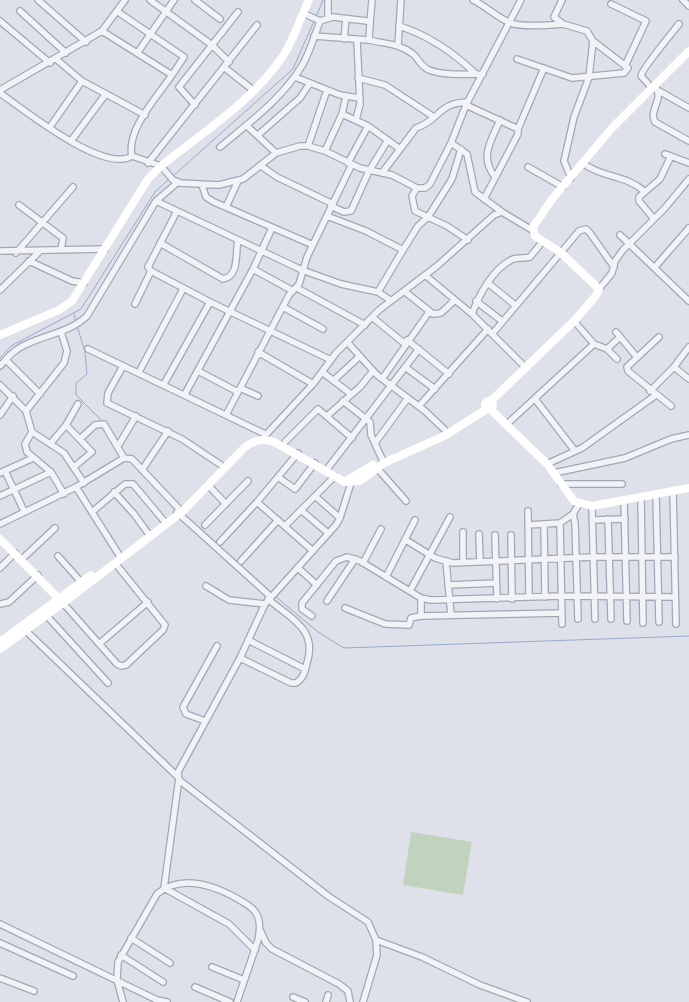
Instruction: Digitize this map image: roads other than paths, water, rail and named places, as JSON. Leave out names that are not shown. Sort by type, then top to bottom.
[{"type":"street","points":[[38,0],[86,42]]},
{"type":"street","points":[[2,90],[102,32],[125,0]]},
{"type":"street","points":[[150,0],[212,45],[229,62]]},
{"type":"street","points":[[138,52],[174,0]]},
{"type":"street","points":[[195,0],[220,19]]},
{"type":"street","points":[[0,335],[60,310],[72,300],[134,200],[162,167],[253,90],[284,54],[305,14],[309,0]]},
{"type":"street","points":[[328,0],[328,18]]},
{"type":"street","points":[[369,40],[372,0]]},
{"type":"street","points":[[398,45],[401,0]]},
{"type":"street","points":[[473,0],[510,23],[521,26],[563,24],[587,31],[593,42],[627,67],[641,74],[655,88],[689,108]]},
{"type":"street","points":[[132,156],[162,167],[175,181],[202,185],[238,181],[261,166],[276,153],[300,146],[308,146],[369,171],[401,178],[417,188],[425,188],[430,184],[451,144],[467,104],[521,0]]},
{"type":"street","points":[[562,0],[554,17],[563,24]]},
{"type":"street","points":[[683,0],[689,6]]},
{"type":"street","points":[[517,59],[572,78],[624,73],[646,21],[611,4]]},
{"type":"street","points":[[20,11],[66,53]]},
{"type":"street","points":[[118,12],[184,57],[134,130],[130,146],[132,156]]},
{"type":"street","points":[[194,105],[179,87],[238,12]]},
{"type":"street","points":[[305,14],[319,20],[346,18],[370,23]]},
{"type":"street","points":[[344,39],[346,18]]},
{"type":"street","points":[[220,147],[275,100],[295,77],[304,62],[319,20]]},
{"type":"street","points":[[0,21],[50,63]]},
{"type":"street","points":[[641,74],[679,24]]},
{"type":"street","points":[[148,163],[225,68],[257,25]]},
{"type":"street","points":[[399,26],[428,38],[464,62],[476,74]]},
{"type":"street","points":[[102,32],[138,52],[172,75]]},
{"type":"street","points":[[314,36],[369,40],[398,45],[414,54],[420,64],[430,70],[483,74]]},
{"type":"street","points":[[356,120],[359,98],[357,40]]},
{"type":"street","points":[[571,178],[564,160],[574,117],[589,77],[593,42]]},
{"type":"street","points":[[532,230],[563,186],[584,164],[612,128],[655,88],[689,50]]},
{"type":"street","points":[[56,59],[82,81],[145,115]]},
{"type":"street","points":[[225,68],[253,90]]},
{"type":"street","points":[[484,199],[518,134],[544,68]]},
{"type":"street","points":[[295,77],[327,90],[359,98]]},
{"type":"street","points":[[358,78],[385,84],[434,117]]},
{"type":"street","points":[[0,81],[2,90],[70,141],[109,158],[126,160],[132,156]]},
{"type":"street","points":[[50,127],[82,81]]},
{"type":"street","points":[[258,136],[300,98],[310,83]]},
{"type":"street","points":[[655,88],[653,118],[660,126],[689,141]]},
{"type":"street","points":[[308,146],[327,90]]},
{"type":"street","points":[[70,141],[105,95]]},
{"type":"street","points":[[324,151],[342,114],[346,96]]},
{"type":"street","points":[[382,173],[411,132],[450,104],[467,104],[518,130]]},
{"type":"street","points":[[342,114],[368,126],[400,149]]},
{"type":"street","points":[[495,177],[490,170],[486,157],[500,120]]},
{"type":"street","points":[[246,125],[276,153]]},
{"type":"street","points":[[226,415],[270,330],[295,289],[312,245],[368,126]]},
{"type":"street","points":[[261,166],[277,177],[344,212],[351,211],[369,171],[388,140]]},
{"type":"street","points":[[451,144],[461,149],[467,156],[473,189],[484,199],[532,230],[543,241],[560,252],[599,289]]},
{"type":"street","points":[[378,292],[418,226],[428,217],[452,179],[461,149]]},
{"type":"street","points":[[654,219],[639,202],[639,197],[660,179],[668,155],[689,163]]},
{"type":"street","points":[[584,164],[601,174],[630,181],[644,191]]},
{"type":"street","points":[[528,167],[563,186]]},
{"type":"street","points":[[88,349],[185,394],[351,483],[365,477],[381,463],[444,436],[488,406],[525,367],[574,321],[595,297],[619,256],[630,242],[654,219],[689,179]]},
{"type":"street","points":[[0,366],[27,344],[80,323],[96,302],[156,201],[175,181]]},
{"type":"street","points":[[226,207],[238,181]]},
{"type":"street","points":[[202,185],[206,197],[312,245]]},
{"type":"street","points":[[16,252],[73,187]]},
{"type":"street","points":[[417,188],[412,196],[413,206],[418,214],[447,226],[468,240]]},
{"type":"street","points":[[156,201],[302,270],[341,284],[378,292],[390,300]]},
{"type":"street","points":[[19,205],[62,238],[61,250]]},
{"type":"street","points":[[177,211],[148,267],[152,271],[183,289],[331,360]]},
{"type":"street","points":[[0,642],[61,601],[179,512],[245,448],[264,436],[312,384],[331,360],[390,300],[425,275],[468,240],[494,215],[502,212]]},
{"type":"street","points":[[327,216],[371,233],[403,250]]},
{"type":"street","points":[[185,394],[262,252],[272,228]]},
{"type":"street","points":[[419,406],[490,331],[502,321],[579,231],[586,229],[614,267]]},
{"type":"street","points":[[655,267],[688,230]]},
{"type":"street","points":[[620,235],[630,242],[689,301]]},
{"type":"street","points":[[160,243],[223,279],[231,275],[236,264],[238,240]]},
{"type":"street","points":[[472,314],[476,301],[488,283],[511,260],[530,258],[543,241]]},
{"type":"street","points":[[0,251],[39,252],[105,249]]},
{"type":"street","points":[[0,290],[39,252]]},
{"type":"street","points":[[29,262],[72,281],[84,283]]},
{"type":"street","points":[[253,269],[365,325]]},
{"type":"street","points":[[135,304],[152,271]]},
{"type":"street","points":[[425,275],[472,314],[525,367]]},
{"type":"street","points":[[488,283],[515,306]]},
{"type":"street","points":[[139,372],[183,289]]},
{"type":"street","points":[[404,291],[433,314],[441,313],[455,300]]},
{"type":"street","points":[[476,301],[502,321]]},
{"type":"street","points":[[164,384],[210,302]]},
{"type":"street","points":[[283,307],[324,329]]},
{"type":"street","points":[[382,379],[406,342],[429,312]]},
{"type":"street","points":[[372,317],[449,374]]},
{"type":"street","points":[[574,321],[594,344],[607,349],[617,359]]},
{"type":"street","points":[[26,412],[64,363],[67,356],[66,342],[61,332]]},
{"type":"street","points":[[616,332],[636,356]]},
{"type":"street","points":[[659,337],[628,364],[628,369],[650,391],[671,406]]},
{"type":"street","points":[[607,349],[620,338]]},
{"type":"street","points":[[348,343],[373,371],[419,406],[445,430]]},
{"type":"street","points":[[507,424],[594,344]]},
{"type":"street","points":[[650,391],[674,367],[689,346]]},
{"type":"street","points":[[328,468],[418,350]]},
{"type":"street","points":[[258,352],[312,384]]},
{"type":"street","points":[[334,380],[360,356]]},
{"type":"street","points":[[6,360],[40,394]]},
{"type":"street","points":[[123,366],[108,393],[107,403],[168,432],[221,465]]},
{"type":"street","points":[[405,367],[435,390]]},
{"type":"street","points":[[674,367],[689,379]]},
{"type":"street","points":[[198,371],[239,390],[258,396]]},
{"type":"street","points":[[327,416],[373,371]]},
{"type":"street","points":[[322,372],[350,394]]},
{"type":"street","points":[[0,385],[13,396],[26,412],[32,432],[64,453],[84,483]]},
{"type":"street","points":[[0,415],[13,396]]},
{"type":"street","points":[[547,464],[575,451],[656,396]]},
{"type":"street","points":[[375,443],[408,398]]},
{"type":"street","points":[[535,399],[575,451]]},
{"type":"street","points":[[342,401],[370,422],[371,434],[381,463],[406,501]]},
{"type":"street","points":[[51,443],[66,425],[78,404]]},
{"type":"street","points":[[488,406],[547,464],[571,498],[579,504],[592,506],[689,488]]},
{"type":"street","points":[[149,535],[164,521],[179,512],[221,465],[254,436],[264,436],[285,442],[348,479],[359,475],[488,406]]},
{"type":"street","points":[[285,442],[316,410],[321,410],[352,438]]},
{"type":"street","points":[[118,446],[136,416]]},
{"type":"street","points":[[80,439],[100,423],[104,424],[124,458]]},
{"type":"street","points":[[66,425],[92,452],[74,467]]},
{"type":"street","points":[[32,432],[24,448],[51,472],[64,494]]},
{"type":"street","points":[[142,470],[168,432]]},
{"type":"street","points":[[554,473],[625,458],[670,439],[689,435]]},
{"type":"street","points":[[220,542],[298,453]]},
{"type":"street","points":[[24,511],[14,489],[3,472],[33,458]]},
{"type":"street","points":[[0,524],[24,511],[64,494],[124,458],[132,459],[179,512],[268,599],[308,635],[311,652],[300,680],[291,683],[240,658]]},
{"type":"street","points":[[278,477],[295,489],[314,463]]},
{"type":"street","points":[[0,496],[51,472]]},
{"type":"street","points":[[285,526],[335,476]]},
{"type":"street","points":[[205,524],[248,481]]},
{"type":"street","points":[[164,888],[179,778],[178,772],[240,658],[268,599],[298,568],[340,518],[351,483]]},
{"type":"street","points":[[92,512],[125,484],[133,484],[164,521]]},
{"type":"street","points":[[561,484],[622,484]]},
{"type":"street","points":[[208,485],[226,504]]},
{"type":"street","points":[[0,539],[38,575],[117,664],[121,666],[126,665],[163,630],[165,625],[118,558],[76,487]]},
{"type":"street","points":[[673,491],[676,624]]},
{"type":"street","points":[[114,492],[134,514],[149,535]]},
{"type":"street","points":[[656,495],[659,622]]},
{"type":"street","points":[[316,497],[340,518]]},
{"type":"street","points":[[641,497],[643,623]]},
{"type":"street","points":[[624,501],[627,621]]},
{"type":"street","points":[[257,502],[313,551]]},
{"type":"street","points":[[528,525],[560,523],[573,514],[579,504]]},
{"type":"street","points":[[592,506],[595,620]]},
{"type":"street","points":[[302,511],[328,533]]},
{"type":"street","points":[[528,511],[529,597]]},
{"type":"street","points":[[573,514],[577,558],[578,619]]},
{"type":"street","points":[[410,591],[450,517]]},
{"type":"street","points":[[608,519],[610,619]]},
{"type":"street","points":[[592,520],[625,519]]},
{"type":"street","points":[[241,562],[278,520]]},
{"type":"street","points":[[386,577],[415,520]]},
{"type":"street","points":[[560,523],[562,624]]},
{"type":"street","points":[[544,524],[544,597]]},
{"type":"street","points":[[21,560],[55,528]]},
{"type":"street","points":[[363,563],[381,529]]},
{"type":"street","points":[[463,532],[463,562]]},
{"type":"street","points":[[479,534],[480,561]]},
{"type":"street","points":[[495,535],[497,599]]},
{"type":"street","points":[[511,535],[512,599]]},
{"type":"street","points":[[406,540],[446,562],[626,556],[675,557]]},
{"type":"street","points":[[0,568],[14,553]]},
{"type":"street","points":[[58,556],[82,582]]},
{"type":"street","points":[[312,616],[301,606],[336,561],[347,557],[363,563],[421,598],[450,600],[561,596],[675,597]]},
{"type":"street","points":[[61,601],[82,582],[118,558]]},
{"type":"street","points":[[327,601],[355,559]]},
{"type":"street","points":[[446,562],[451,616]]},
{"type":"street","points":[[298,568],[317,585]]},
{"type":"street","points":[[0,604],[10,602],[38,575]]},
{"type":"street","points":[[449,584],[496,583]]},
{"type":"street","points":[[206,586],[229,600],[268,599]]},
{"type":"street","points":[[421,598],[421,616]]},
{"type":"street","points":[[99,644],[148,602]]},
{"type":"street","points":[[345,608],[394,626],[409,625],[411,618],[421,616],[562,613]]},
{"type":"street","points":[[40,616],[108,683]]},
{"type":"street","points":[[0,649],[23,628]]},
{"type":"street","points":[[23,628],[179,780],[328,896],[368,922],[376,940],[377,955],[363,1002]]},
{"type":"street","points":[[248,640],[305,669]]},
{"type":"street","points":[[205,721],[186,714],[183,707],[217,646]]},
{"type":"street","points":[[123,1002],[117,980],[117,967],[121,955],[152,900],[164,888],[185,883],[202,884],[218,889],[250,906],[256,912],[260,930],[266,943],[272,949],[339,984],[348,991],[350,1002]]},
{"type":"street","points":[[164,888],[229,924],[255,950]]},
{"type":"street","points":[[0,924],[157,1000],[167,1002]]},
{"type":"street","points":[[237,1002],[260,930]]},
{"type":"street","points":[[131,938],[170,963]]},
{"type":"street","points":[[376,940],[422,957],[480,985],[527,1002]]},
{"type":"street","points":[[0,943],[73,976]]},
{"type":"street","points":[[121,955],[163,982]]},
{"type":"street","points":[[212,967],[244,980]]},
{"type":"street","points":[[0,978],[34,991]]},
{"type":"street","points":[[195,987],[230,1002]]},
{"type":"street","points":[[326,1002],[328,995]]},
{"type":"street","points":[[293,997],[305,1002]]},
{"type":"waterway","points":[[316,17],[323,0]]},
{"type":"waterway","points":[[173,176],[293,69],[314,21]]},
{"type":"waterway","points":[[0,358],[11,346],[81,309],[155,192],[170,178]]},
{"type":"waterway","points":[[74,314],[76,323]]},
{"type":"waterway","points":[[77,326],[85,352],[87,374],[76,383],[76,395],[101,420]]},
{"type":"waterway","points":[[221,548],[272,593]]},
{"type":"waterway","points":[[275,596],[318,632],[344,648],[689,636]]}]
